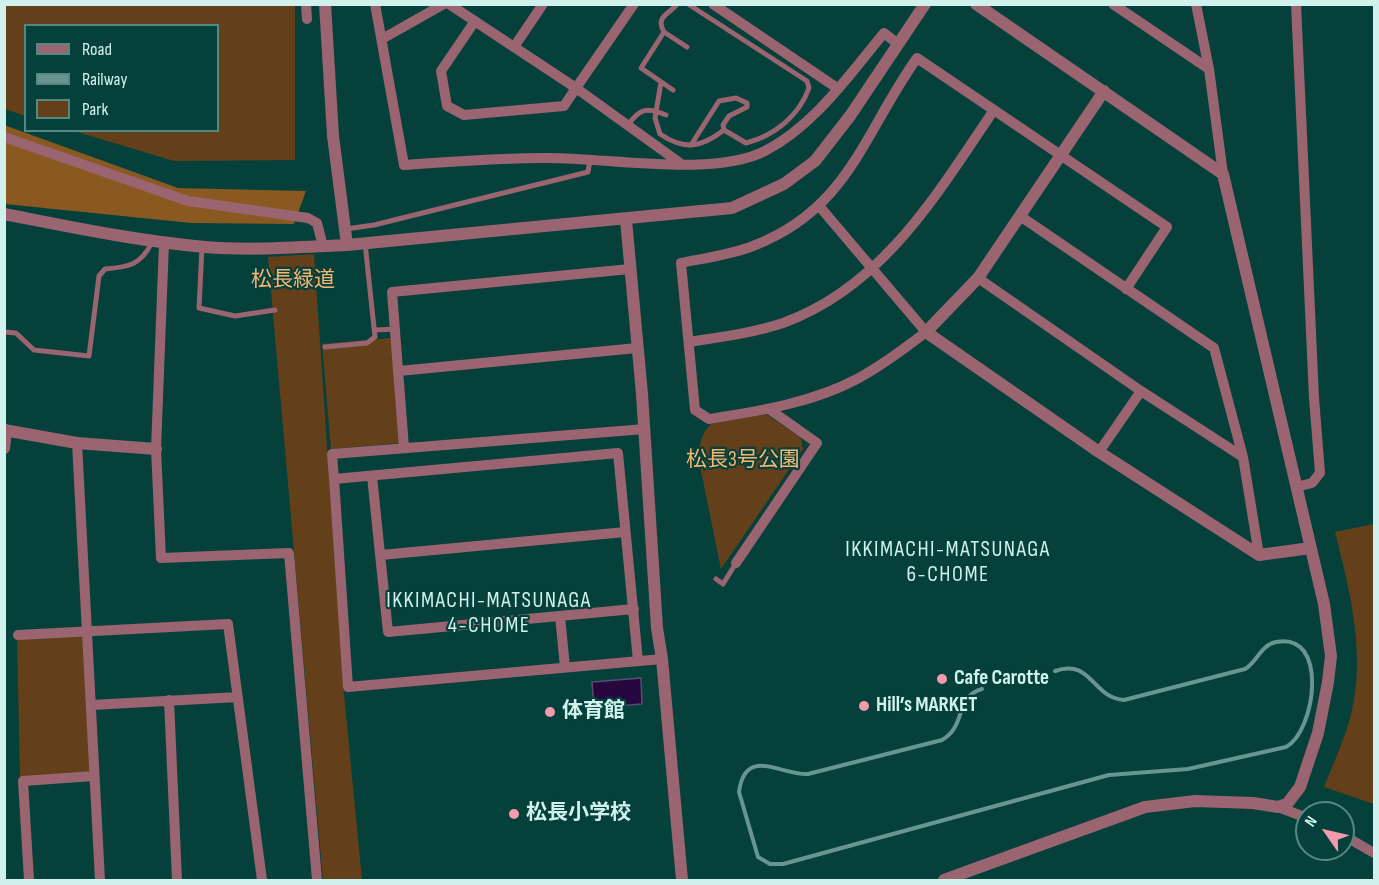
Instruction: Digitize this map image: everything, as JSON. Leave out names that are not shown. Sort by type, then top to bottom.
[{"type":"street","points":[[306,4],[307,19]]},
{"type":"street","points":[[324,4],[333,136],[347,245]]},
{"type":"street","points":[[375,4],[404,165],[546,158],[722,164],[766,151],[799,127],[837,88],[884,33],[898,44]]},
{"type":"street","points":[[514,47],[543,4]]},
{"type":"street","points":[[475,21],[441,71],[447,106],[464,115],[564,106],[634,4]]},
{"type":"street","points":[[713,4],[837,88]]},
{"type":"street","points":[[4,214],[158,243],[202,247],[347,245],[626,220],[732,208],[765,195],[800,174],[829,146],[925,4]]},
{"type":"street","points":[[976,4],[1223,174]]},
{"type":"street","points":[[1113,4],[1209,69]]},
{"type":"street","points":[[1196,4],[1209,69],[1223,174],[1326,613],[1330,656],[1328,682],[1318,733],[1300,787],[1287,804],[1278,807]]},
{"type":"street","points":[[1296,4],[1320,473],[1312,483],[1296,487]]},
{"type":"street","points":[[382,39],[442,5],[475,21],[576,88],[680,163]]},
{"type":"street","points":[[1104,91],[1061,156],[978,278],[926,332],[857,379],[830,391],[769,409],[709,419],[695,410],[681,263],[752,246],[782,232],[820,207],[866,144],[917,58],[1061,156],[1167,227],[1126,289]]},
{"type":"street","points":[[689,342],[755,331],[807,313],[872,269],[901,242],[994,110]]},
{"type":"street","points":[[4,137],[188,201],[308,218],[317,223],[323,246]]},
{"type":"street","points":[[820,207],[926,332],[1100,452],[1259,555],[1311,548]]},
{"type":"street","points":[[1020,216],[1214,348],[1243,457],[1259,555]]},
{"type":"street","points":[[626,220],[645,429],[657,628],[662,659],[682,880]]},
{"type":"street","points":[[158,243],[156,449],[161,558],[289,553],[317,880]]},
{"type":"street","points":[[404,448],[392,292],[630,269]]},
{"type":"street","points":[[978,278],[1243,457]]},
{"type":"street","points":[[399,371],[637,348]]},
{"type":"street","points":[[1100,452],[1141,390]]},
{"type":"street","points":[[736,563],[817,442],[769,409]]},
{"type":"street","points":[[645,429],[332,454],[348,687],[662,659]]},
{"type":"street","points":[[4,448],[5,430],[77,443],[156,449]]},
{"type":"street","points":[[77,443],[89,632],[100,880]]},
{"type":"street","points":[[334,479],[618,453],[638,661]]},
{"type":"street","points":[[372,476],[388,632],[634,609]]},
{"type":"street","points":[[381,555],[625,532]]},
{"type":"street","points":[[560,616],[565,668]]},
{"type":"street","points":[[18,635],[228,624],[262,880]]},
{"type":"street","points":[[92,705],[238,696]]},
{"type":"street","points":[[169,700],[177,880]]},
{"type":"street","points":[[29,880],[23,781],[94,776]]},
{"type":"street","points":[[944,880],[1122,813],[1146,807],[1195,801],[1226,801],[1278,807],[1295,813]]},
{"type":"street","points":[[1355,842],[1374,852]]},
{"type":"lane","points":[[677,4],[662,15],[660,22],[664,32],[687,47]]},
{"type":"lane","points":[[688,4],[807,81],[809,88],[789,120],[763,139],[746,143],[724,130]]},
{"type":"lane","points":[[664,32],[640,68],[673,90]]},
{"type":"lane","points":[[661,82],[656,111],[656,128],[660,134],[674,141],[703,145],[724,130]]},
{"type":"lane","points":[[691,144],[719,101],[744,99],[747,107],[729,116],[723,125],[724,130]]},
{"type":"lane","points":[[628,126],[640,110],[656,111],[666,115]]},
{"type":"lane","points":[[346,230],[588,172],[590,160]]},
{"type":"lane","points":[[4,332],[16,333],[34,350],[90,356],[99,276],[105,269],[131,267],[158,243]]},
{"type":"lane","points":[[325,347],[367,343],[375,337],[365,243]]},
{"type":"lane","points":[[202,247],[199,308],[236,316],[275,310]]},
{"type":"lane","points":[[375,330],[395,328]]},
{"type":"lane","points":[[716,579],[723,584],[736,563]]},
{"type":"green space","points":[[4,5],[295,5],[295,160],[174,161],[77,132],[219,132],[219,24],[24,24],[24,116],[5,109]]},
{"type":"green space","name":"松長緑道","points":[[314,254],[344,694],[362,880],[323,880],[268,257]]},
{"type":"green space","points":[[391,338],[399,443],[331,449],[322,344]]},
{"type":"green space","name":"松長3号公園","points":[[766,414],[801,438],[803,449],[721,569],[699,461],[701,441],[704,432],[711,424]]},
{"type":"green space","points":[[1374,524],[1374,804],[1324,787],[1350,718],[1357,672],[1357,648],[1351,601],[1335,532]]},
{"type":"green space","points":[[85,636],[91,772],[20,778],[17,639]]},
{"type":"shaded area","points":[[4,125],[178,188],[306,191],[294,224],[191,223],[5,204]]},
{"type":"shaded area","points":[[641,678],[642,704],[594,708],[592,682]]},
{"type":"railway","points":[[982,689],[967,698],[955,727],[942,740],[808,774],[766,766],[757,766],[749,770],[743,778],[739,792],[758,857],[770,864],[783,864],[1109,775],[1188,769],[1286,747],[1296,737],[1305,722],[1312,684],[1310,666],[1304,652],[1293,643],[1276,642],[1267,646],[1245,669],[1124,700],[1113,698],[1105,693],[1085,674],[1077,670],[1067,668],[1055,671]]},
{"type":"place","name":"Cafe Carotte","points":[[942,679]]},
{"type":"place","name":"Hill’s MARKET","points":[[864,706]]},
{"type":"place","name":"体育館","points":[[550,712]]},
{"type":"place","name":"松長小学校","points":[[514,814]]},
{"type":"district","name":"IKKIMACHI-MATSUNAGA 6-CHOME","points":[[948,562]]},
{"type":"district","name":"IKKIMACHI-MATSUNAGA 4-CHOME","points":[[489,614]]}]
